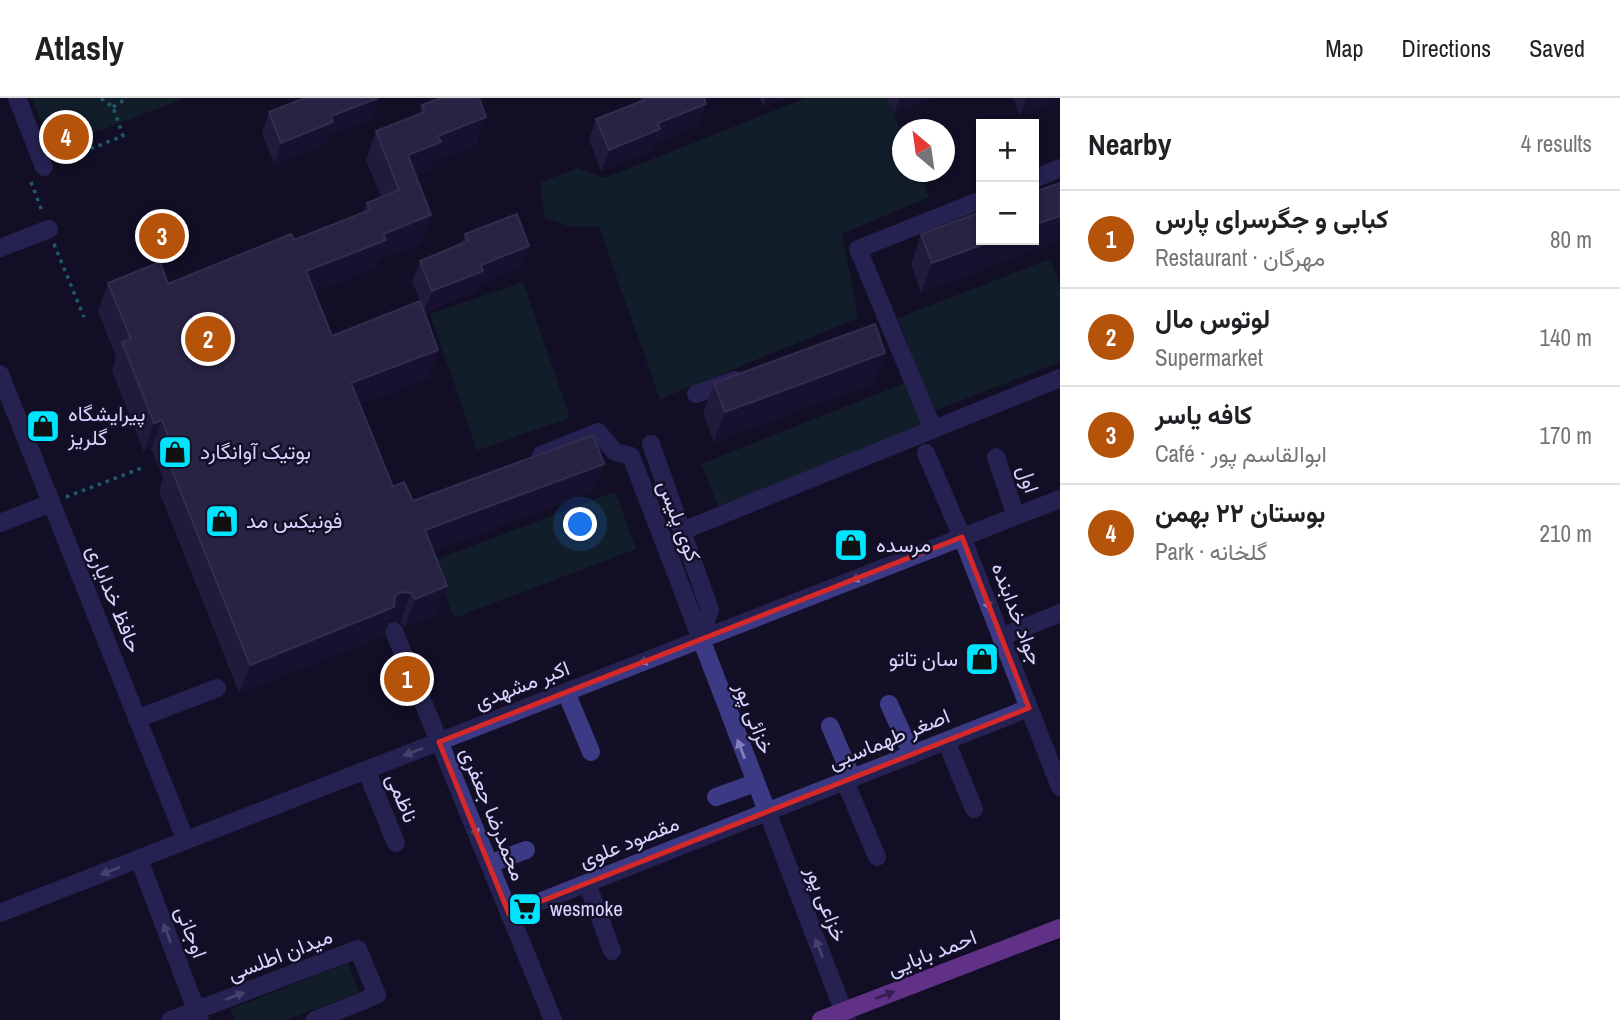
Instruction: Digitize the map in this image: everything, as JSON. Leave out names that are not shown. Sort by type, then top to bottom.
[{"type":"main road","name":"احمد بابایی","points":[[821,1020],[845,1016],[1060,928]]},
{"type":"street","points":[[17,98],[44,167]]},
{"type":"street","points":[[1039,177],[1060,169]]},
{"type":"street","points":[[933,429],[880,325],[858,249],[976,202]]},
{"type":"street","points":[[0,248],[48,229]]},
{"type":"street","name":"حافظ خدایاری","points":[[0,374],[186,841]]},
{"type":"street","points":[[696,394],[747,375]]},
{"type":"street","points":[[682,531],[1060,378]]},
{"type":"street","name":"کوی پلیس","points":[[521,463],[598,432],[615,452],[631,457],[699,640]]},
{"type":"street","name":"کوی پلیس","points":[[651,444],[709,610],[699,640]]},
{"type":"street","name":"جواد خدابنده","points":[[926,453],[962,537],[1060,787]]},
{"type":"street","name":"اول","points":[[996,457],[1016,516]]},
{"type":"street","name":"اکبر مشهدی","points":[[2,908],[186,841],[1060,499]]},
{"type":"street","points":[[0,523],[51,503]]},
{"type":"street","points":[[1001,637],[1060,613]]},
{"type":"street","name":"محمدرضا جعفری","points":[[394,631],[553,1020]]},
{"type":"street","name":"خزائی پور","points":[[699,640],[766,813]]},
{"type":"street","points":[[137,719],[217,688]]},
{"type":"street","points":[[566,692],[591,752]]},
{"type":"street","points":[[889,704],[912,755]]},
{"type":"street","name":"اصغر طهماسبی","points":[[766,813],[1029,708]]},
{"type":"street","points":[[830,726],[877,857]]},
{"type":"street","points":[[946,741],[974,810]]},
{"type":"street","name":"ناظمی","points":[[366,770],[396,843]]},
{"type":"street","points":[[716,797],[755,783]]},
{"type":"street","name":"مقصود علوی","points":[[509,914],[766,813]]},
{"type":"street","name":"خزاعی پور","points":[[766,813],[845,1016]]},
{"type":"street","points":[[489,864],[526,850]]},
{"type":"street","name":"اوجانی","points":[[139,859],[198,1015]]},
{"type":"street","points":[[587,883],[612,951]]},
{"type":"street","name":"میدان اطلسی","points":[[171,1020],[198,1015],[358,949],[377,995],[324,1018]]},
{"type":"path","points":[[44,167],[123,136],[113,107],[100,98]]},
{"type":"path","points":[[113,107],[127,98]]},
{"type":"path","points":[[51,503],[142,468]]},
{"type":"highlighted area","points":[[962,537],[1029,708],[509,914],[439,742]]},
{"type":"green space","points":[[32,98],[185,98],[51,149]]},
{"type":"green space","points":[[806,98],[887,98],[896,119],[892,119],[892,182],[923,182],[929,197],[842,234],[858,318],[660,399],[599,227],[568,226],[545,218],[540,183],[577,168],[605,178]]},
{"type":"green space","points":[[1050,259],[1060,285],[1060,362],[934,411],[898,318]]},
{"type":"green space","points":[[523,282],[570,418],[477,450],[430,314]]},
{"type":"green space","points":[[905,383],[923,429],[720,510],[701,464]]},
{"type":"green space","points":[[615,492],[636,549],[454,618],[433,561]]},
{"type":"green space","points":[[348,963],[359,992],[286,1020],[235,1020],[231,1009]]},
{"type":"building","points":[[305,98],[378,98],[331,116],[333,122],[281,143],[269,112]]},
{"type":"building","points":[[440,98],[479,98],[486,117],[438,136],[441,142],[408,155],[431,215],[383,234],[386,240],[306,271],[332,336],[420,301],[438,350],[351,383],[393,487],[404,482],[413,501],[593,435],[604,464],[425,530],[447,586],[415,599],[411,593],[401,592],[395,596],[394,607],[250,665],[169,463],[177,459],[162,420],[154,423],[122,342],[131,339],[108,283],[160,262],[168,284],[291,234],[294,240],[370,210],[367,203],[399,190],[376,131],[425,112],[422,105]]},
{"type":"building","points":[[644,98],[704,98],[706,104],[658,123],[660,129],[609,150],[596,119],[645,100]]},
{"type":"building","points":[[1060,183],[1060,216],[1039,223],[1039,190]]},
{"type":"building","points":[[517,214],[529,246],[481,265],[483,271],[432,291],[420,261],[468,241],[465,234]]},
{"type":"building","points":[[976,214],[976,245],[981,245],[932,263],[921,234]]},
{"type":"building","points":[[875,324],[885,353],[725,412],[714,383]]},
{"type":"place","name":"بوستان ۲۲ بهمن","points":[[66,137]]},
{"type":"place","name":"کافه یاسر","points":[[162,236]]},
{"type":"place","name":"لوتوس مال","points":[[208,339]]},
{"type":"place","name":"پیرایشگاه گلریز","points":[[43,426]]},
{"type":"place","name":"بوتیک آوانگارد","points":[[175,452]]},
{"type":"place","name":"فونیکس مد","points":[[222,521]]},
{"type":"place","name":"مرسده","points":[[851,545]]},
{"type":"place","name":"سان تاتو","points":[[982,659]]},
{"type":"place","name":"کبابی و جگرسرای پارس","points":[[407,679]]},
{"type":"place","name":"wesmoke","points":[[525,909]]}]
